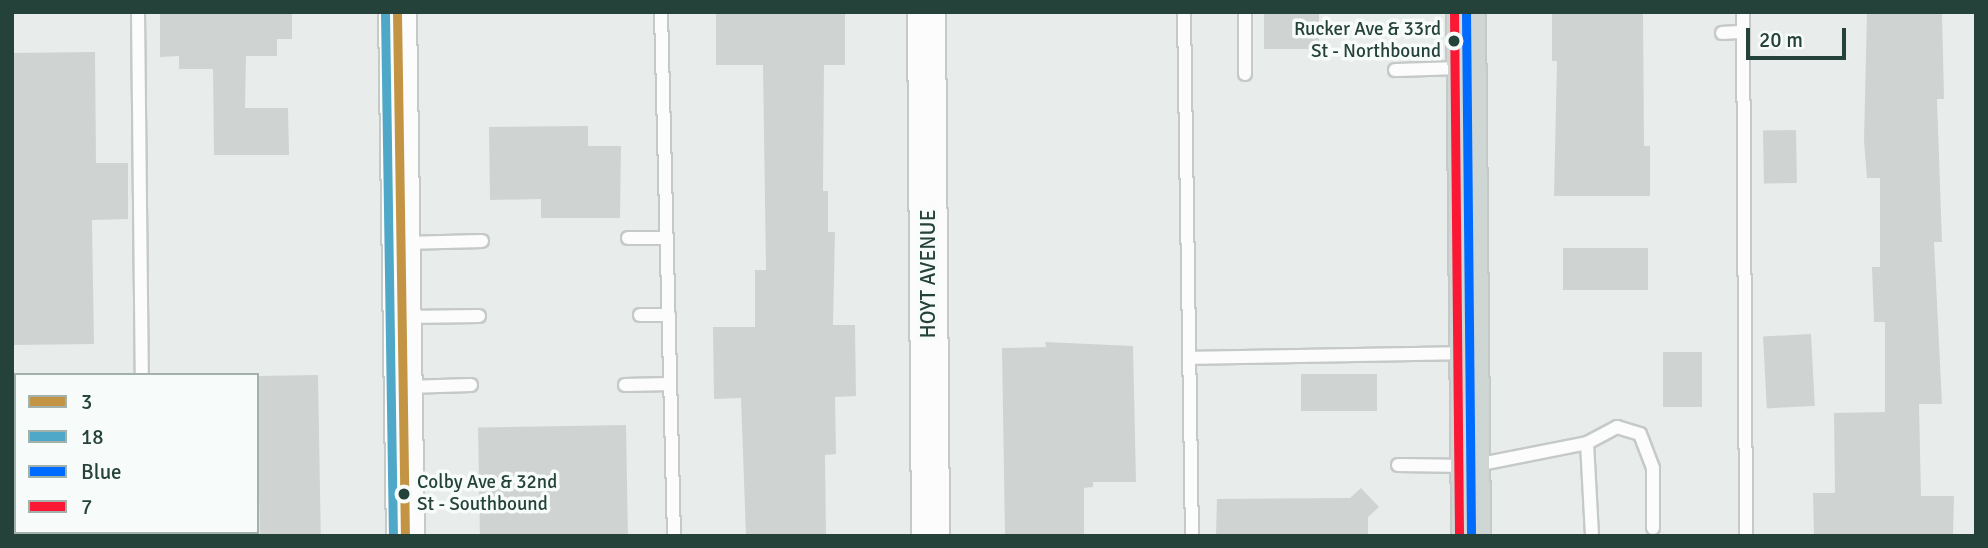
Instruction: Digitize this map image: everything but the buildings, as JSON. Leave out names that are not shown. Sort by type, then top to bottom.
[{"type":"main road","points":[[397,12],[405,536]]},
{"type":"main road","name":"HOYT AVENUE","points":[[926,12],[930,536]]},
{"type":"main road","points":[[1466,12],[1471,536]]},
{"type":"lane","points":[[138,12],[142,373]]},
{"type":"lane","points":[[661,12],[674,536]]},
{"type":"lane","points":[[1184,12],[1192,536]]},
{"type":"lane","points":[[1245,12],[1245,74]]},
{"type":"lane","points":[[1743,12],[1746,536]]},
{"type":"lane","points":[[1722,33],[1743,32]]},
{"type":"lane","points":[[1395,70],[1466,68]]},
{"type":"lane","points":[[628,238],[666,238]]},
{"type":"lane","points":[[400,243],[482,241]]},
{"type":"lane","points":[[640,315],[668,315]]},
{"type":"lane","points":[[402,317],[480,316]]},
{"type":"lane","points":[[1189,358],[1469,353]]},
{"type":"lane","points":[[625,385],[670,384]]},
{"type":"lane","points":[[403,387],[471,385]]},
{"type":"lane","points":[[1398,465],[1471,466],[1587,443],[1617,428],[1640,434],[1653,468],[1653,528]]},
{"type":"lane","points":[[1587,443],[1592,536]]},
{"type":"transit line","name":"18","points":[[385,12],[393,536]]},
{"type":"transit line","name":"3","points":[[397,12],[405,536]]},
{"type":"transit line","name":"7","points":[[1454,12],[1459,536]]},
{"type":"transit line","name":"Blue","points":[[1466,12],[1471,536]]},
{"type":"place","name":"Rucker Ave & 33rd St - Northbound","points":[[1454,41]]},
{"type":"place","name":"Colby Ave & 32nd St - Southbound","points":[[404,494]]}]
